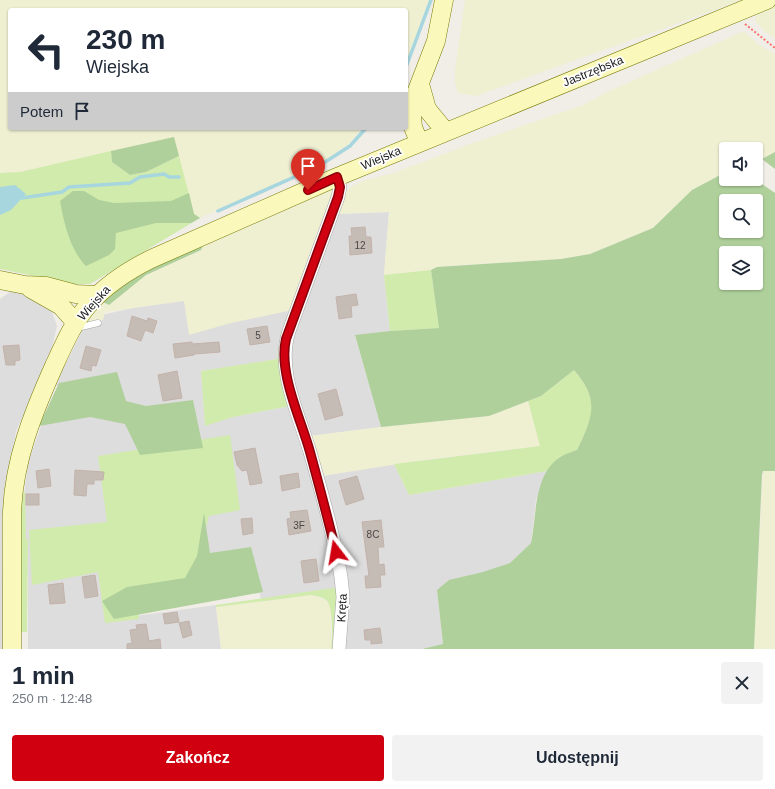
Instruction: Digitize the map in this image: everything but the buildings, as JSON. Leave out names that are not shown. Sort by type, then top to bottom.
[{"type":"street","points":[[419,142],[412,127],[411,106],[436,41],[444,0]]},
{"type":"street","name":"Jastrzębska","points":[[419,142],[767,0]]},
{"type":"street","points":[[420,84],[427,109],[445,131]]},
{"type":"street","name":"Wiejska","points":[[12,649],[12,526],[13,498],[17,468],[26,437],[60,350],[76,323],[97,295],[125,273],[151,259],[419,142]]},
{"type":"street","name":"Kręta","points":[[337,177],[340,187],[338,197],[289,331],[284,353],[290,389],[310,452],[342,577],[343,597],[339,649]]},
{"type":"street","points":[[0,280],[25,285],[46,286],[76,294],[97,295]]},
{"type":"street","points":[[25,285],[61,306],[76,323]]},
{"type":"lane","points":[[76,323],[81,327],[98,323]]},
{"type":"path","points":[[738,12],[746,25],[775,48]]},
{"type":"shaded area","points":[[389,212],[384,275],[390,331],[355,336],[381,427],[310,436],[288,364],[291,343],[336,214]]},
{"type":"shaded area","points":[[16,288],[38,299],[52,312],[57,326],[47,368],[16,431],[2,520],[4,649],[0,649],[0,299]]},
{"type":"shaded area","points":[[191,295],[293,308],[280,345],[278,359],[201,371],[205,425],[233,417],[290,406],[293,424],[311,471],[329,534],[337,589],[262,603],[249,551],[207,556],[198,444],[143,411],[122,404],[114,376],[55,386],[82,331],[97,316]]},
{"type":"shaded area","points":[[92,412],[129,423],[138,452],[118,527],[101,570],[105,620],[216,605],[221,649],[28,649],[28,540],[26,539],[24,496],[28,463],[42,423]]},
{"type":"shaded area","points":[[394,464],[409,495],[547,471],[536,500],[531,543],[510,563],[437,590],[443,645],[422,649],[342,649],[345,608],[322,476]]},
{"type":"green space","points":[[0,0],[429,0],[408,59],[408,8],[8,8],[8,130],[360,130],[349,144],[317,166],[200,218],[194,214],[173,138],[20,172],[0,173]]},
{"type":"green space","points":[[465,0],[742,0],[476,96],[458,93],[455,83],[455,70]]},
{"type":"green space","points":[[775,5],[775,38],[765,32],[755,20],[758,11]]},
{"type":"green space","points":[[744,31],[759,45],[775,54],[775,152],[763,158],[763,142],[719,142],[719,176],[692,190],[653,228],[590,254],[561,259],[437,267],[431,270],[384,275],[389,212],[336,214],[348,189],[362,181],[394,173],[467,145],[583,105],[607,92]]},
{"type":"green space","points":[[174,137],[179,156],[146,172],[130,175],[112,162],[111,151]]},
{"type":"green space","points":[[111,151],[112,162],[130,175],[146,172],[179,156],[194,214],[200,218],[90,284],[73,284],[0,269],[0,173],[20,172]]},
{"type":"green space","points":[[775,152],[775,169],[763,160]]},
{"type":"green space","points":[[719,176],[719,186],[763,186],[763,185],[775,193],[775,471],[763,471],[762,475],[754,649],[422,649],[443,644],[437,590],[449,580],[483,572],[510,563],[531,543],[541,484],[553,463],[562,456],[577,450],[590,418],[591,400],[588,391],[574,370],[541,396],[489,416],[381,427],[355,335],[439,328],[431,270],[437,267],[561,259],[590,254],[653,228],[692,190]]},
{"type":"green space","points":[[334,188],[335,190],[293,310],[231,323],[189,335],[184,301],[105,312],[103,320],[84,325],[103,302],[109,305],[131,285],[146,275],[201,250],[203,245]]},
{"type":"green space","points":[[73,191],[84,191],[99,200],[114,203],[171,201],[189,193],[194,214],[200,218],[191,223],[156,223],[116,233],[115,249],[109,255],[86,266],[80,260],[68,236],[60,201]]},
{"type":"green space","points":[[203,245],[201,250],[146,275],[109,305],[103,302],[114,292],[138,277],[163,263]]},
{"type":"green space","points":[[431,270],[439,328],[390,331],[384,275]]},
{"type":"green space","points":[[283,330],[297,428],[296,430],[290,406],[233,417],[205,426],[201,371],[277,359],[281,331]]},
{"type":"green space","points":[[574,370],[588,391],[592,409],[587,428],[577,450],[562,456],[547,471],[409,495],[394,464],[540,446],[528,401],[541,396]]},
{"type":"green space","points":[[117,372],[126,401],[146,406],[193,400],[203,448],[140,455],[125,424],[90,417],[39,426],[59,383]]},
{"type":"green space","points":[[528,401],[540,446],[430,459],[322,476],[310,436],[489,416]]},
{"type":"green space","points":[[230,435],[240,510],[209,516],[200,550],[189,581],[137,591],[139,619],[105,623],[98,572],[32,585],[29,530],[107,522],[98,456]]},
{"type":"green space","points":[[763,471],[775,471],[775,649],[754,649]]},
{"type":"green space","points":[[22,492],[25,492],[26,539],[28,540],[27,632],[21,632],[20,525]]},
{"type":"green space","points":[[204,513],[210,553],[251,547],[263,592],[114,619],[102,601],[127,587],[185,578],[197,556]]},
{"type":"green space","points":[[340,587],[336,649],[331,649],[332,623],[329,603],[321,597],[311,595],[216,607],[216,605]]},
{"type":"green space","points":[[311,595],[325,600],[331,607],[331,649],[221,649],[216,607]]},
{"type":"water","points":[[15,185],[26,194],[11,210],[0,215],[0,187]]},
{"type":"waterway","points":[[408,62],[431,0]]},
{"type":"waterway","points":[[218,211],[319,166],[350,146],[364,130]]},
{"type":"waterway","points":[[22,198],[62,192],[69,187],[130,183],[140,177],[164,174],[169,177],[179,177]]},
{"type":"route","points":[[308,190],[337,177],[339,184],[338,197],[315,256],[286,339],[285,361],[290,389],[306,437],[336,552]]}]
